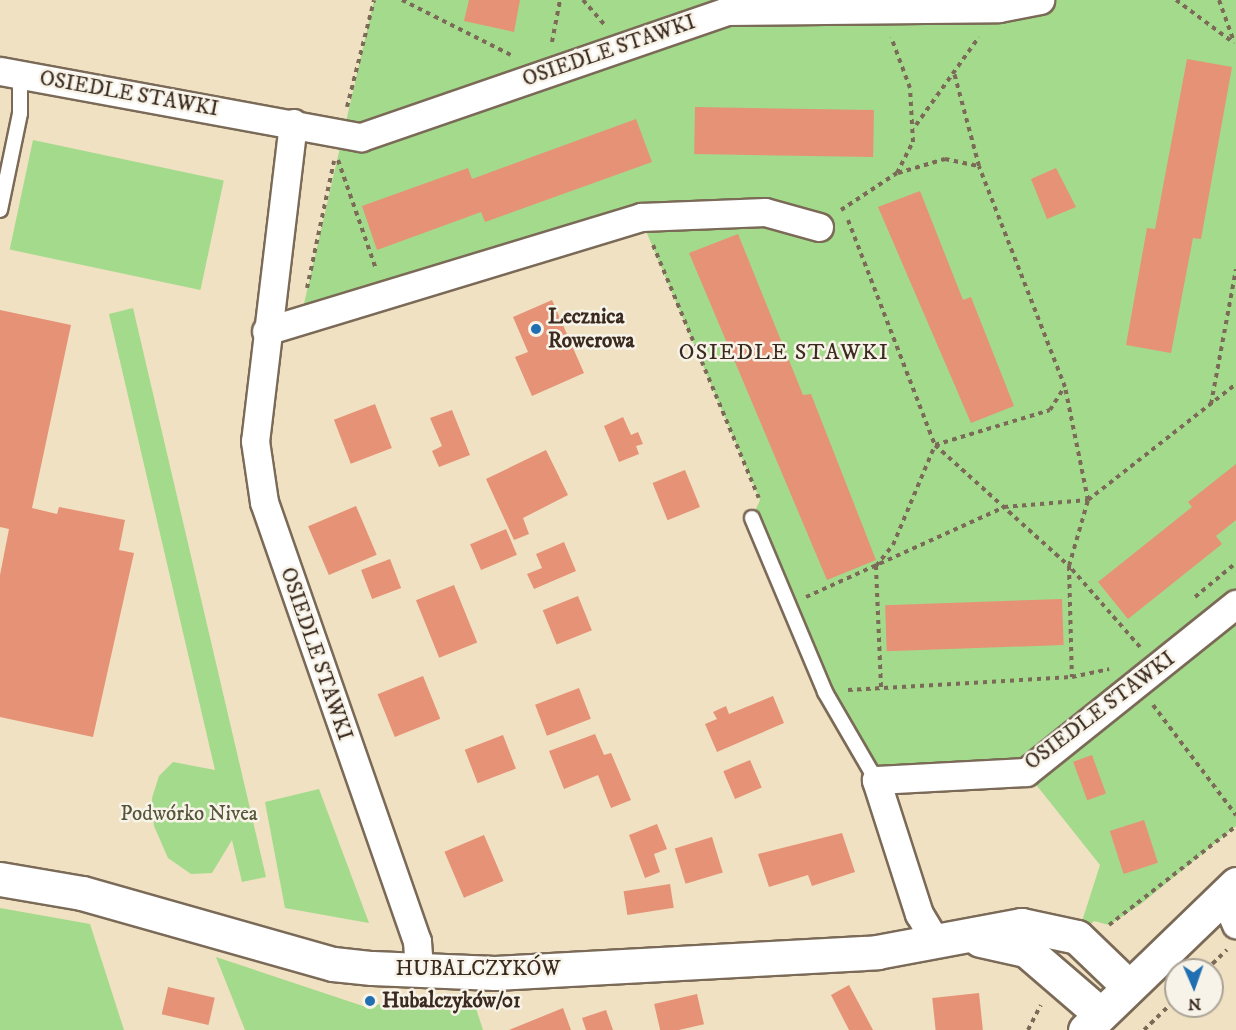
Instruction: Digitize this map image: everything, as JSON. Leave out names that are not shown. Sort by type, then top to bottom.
[{"type":"street","name":"OSIEDLE STAWKI","points":[[10,73],[361,137],[726,11],[999,8],[1040,0]]},
{"type":"street","name":"OSIEDLE STAWKI","points":[[293,123],[266,331],[255,441],[264,502],[417,941],[418,969]]},
{"type":"street","points":[[266,331],[640,217],[765,212],[819,227]]},
{"type":"street","name":"OSIEDLE STAWKI","points":[[876,780],[1026,772],[1134,682],[1162,665],[1236,604]]},
{"type":"street","points":[[876,780],[919,914],[951,940]]},
{"type":"street","name":"HUBALCZYKÓW","points":[[0,879],[82,893],[333,964],[418,969],[507,972],[877,952],[1021,926],[1077,937]]},
{"type":"street","points":[[1230,889],[1236,924]]},
{"type":"street","points":[[1097,1024],[1126,984],[1230,889]]},
{"type":"street","points":[[1077,937],[1126,984]]},
{"type":"street","name":"HUBALCZYKÓW","points":[[951,940],[1026,950],[1048,965],[1097,1024]]},
{"type":"lane","points":[[0,210],[20,113],[10,73]]},
{"type":"lane","points":[[752,518],[825,692],[876,780]]},
{"type":"path","points":[[340,133],[374,0]]},
{"type":"path","points":[[402,0],[547,73],[560,0]]},
{"type":"path","points":[[1176,0],[1235,44]]},
{"type":"path","points":[[1219,0],[1235,44]]},
{"type":"path","points":[[880,8],[906,68],[915,126]]},
{"type":"path","points":[[897,173],[915,126],[999,8]]},
{"type":"path","points":[[954,74],[978,166],[1065,387],[1088,500],[1069,566],[1072,677]]},
{"type":"path","points":[[300,321],[336,154],[385,295]]},
{"type":"path","points":[[819,227],[897,173],[945,159],[978,166]]},
{"type":"path","points":[[844,208],[935,445],[1069,566],[1138,645],[1162,665]]},
{"type":"path","points":[[640,217],[760,501],[752,518]]},
{"type":"path","points":[[1211,404],[1236,269]]},
{"type":"path","points":[[788,604],[1004,507],[1088,500],[1236,384]]},
{"type":"path","points":[[935,445],[1050,410],[1065,387]]},
{"type":"path","points":[[881,687],[876,566],[893,545],[935,445]]},
{"type":"path","points":[[1131,651],[1138,645]]},
{"type":"path","points":[[825,692],[1072,677],[1117,663]]},
{"type":"path","points":[[1151,702],[1236,815]]},
{"type":"path","points":[[1077,937],[1094,921],[1109,925],[1141,904],[1236,826]]},
{"type":"path","points":[[1218,958],[1236,941]]},
{"type":"path","points":[[1028,1030],[1038,1016],[1045,988],[1036,976],[1048,965]]},
{"type":"path","points":[[1144,1030],[1164,1011]]},
{"type":"green space","points":[[374,0],[1236,0],[1236,826],[1141,904],[1109,925],[1094,921],[1077,937],[1100,865],[1026,772],[876,780],[825,692],[752,518],[760,500],[640,217],[300,321]]},
{"type":"green space","points":[[33,140],[224,181],[200,290],[10,250]]},
{"type":"green space","name":"Podwórko Nivea","points":[[133,308],[266,877],[242,882],[232,840],[212,873],[191,874],[168,858],[154,826],[152,798],[159,776],[173,762],[215,770],[109,314]]},
{"type":"green space","points":[[319,789],[369,923],[285,908],[265,802]]},
{"type":"green space","points":[[0,908],[90,924],[124,1030],[0,1030]]},
{"type":"green space","points":[[216,957],[363,1006],[472,996],[483,1030],[245,1030]]},
{"type":"building","points":[[469,0],[520,0],[514,32],[464,21]]},
{"type":"building","points":[[1187,59],[1232,67],[1201,239],[1193,238],[1171,353],[1126,345],[1147,228],[1155,229]]},
{"type":"building","points":[[695,107],[874,110],[873,157],[694,154]]},
{"type":"building","points":[[636,119],[652,162],[485,222],[481,212],[377,250],[362,206],[468,168],[472,179]]},
{"type":"building","points":[[1056,168],[1076,207],[1047,219],[1031,179]]},
{"type":"building","points":[[920,191],[963,300],[971,297],[1014,406],[971,423],[878,207]]},
{"type":"building","points":[[738,234],[803,395],[811,394],[876,560],[827,580],[689,253]]},
{"type":"building","points":[[552,300],[584,373],[532,396],[515,357],[528,352],[513,317]]},
{"type":"building","points":[[0,310],[71,325],[32,508],[57,514],[59,507],[125,520],[119,550],[134,553],[93,737],[0,717],[0,575],[9,529],[0,527]]},
{"type":"building","points":[[375,404],[392,448],[351,464],[334,420]]},
{"type":"building","points":[[452,410],[470,455],[439,467],[432,451],[442,446],[430,418]]},
{"type":"building","points":[[623,417],[631,435],[638,432],[643,444],[636,446],[639,454],[619,462],[604,426]]},
{"type":"building","points":[[546,450],[568,495],[523,518],[529,534],[514,540],[486,479]]},
{"type":"building","points":[[1236,464],[1236,520],[1216,536],[1222,544],[1128,619],[1098,582],[1192,507],[1188,502]]},
{"type":"building","points":[[685,470],[700,507],[668,520],[653,483]]},
{"type":"building","points":[[356,506],[377,555],[329,575],[308,526]]},
{"type":"building","points":[[506,529],[517,555],[481,570],[470,544]]},
{"type":"building","points":[[564,542],[576,571],[534,589],[527,574],[542,568],[536,554]]},
{"type":"building","points":[[390,559],[401,588],[372,599],[361,570]]},
{"type":"building","points":[[454,585],[477,642],[439,658],[416,600]]},
{"type":"building","points":[[578,596],[592,630],[557,645],[543,610]]},
{"type":"building","points":[[1062,599],[1064,645],[887,651],[885,605]]},
{"type":"building","points":[[423,676],[440,719],[395,737],[378,694]]},
{"type":"building","points":[[579,688],[591,719],[547,736],[535,705]]},
{"type":"building","points":[[773,696],[784,723],[717,752],[705,724],[717,719],[713,712],[726,706],[729,714]]},
{"type":"building","points":[[595,734],[604,755],[611,753],[631,800],[611,808],[598,775],[564,789],[549,751]]},
{"type":"building","points":[[503,735],[516,769],[478,783],[465,750]]},
{"type":"building","points":[[1092,755],[1106,794],[1087,800],[1073,762]]},
{"type":"building","points":[[750,760],[762,788],[735,799],[723,771]]},
{"type":"building","points":[[1144,820],[1158,863],[1124,874],[1110,831]]},
{"type":"building","points":[[657,824],[667,849],[654,854],[660,872],[645,878],[629,835]]},
{"type":"building","points":[[842,833],[855,872],[812,886],[808,875],[769,887],[758,854]]},
{"type":"building","points":[[484,835],[504,881],[464,898],[444,852]]},
{"type":"building","points":[[712,837],[723,872],[686,884],[675,848]]},
{"type":"building","points":[[670,884],[674,908],[627,915],[624,891]]},
{"type":"building","points":[[849,985],[873,1030],[849,1030],[831,995]]},
{"type":"building","points":[[168,987],[215,998],[208,1025],[162,1014]]},
{"type":"building","points":[[979,993],[983,1030],[936,1030],[932,998]]},
{"type":"building","points":[[697,994],[704,1024],[679,1030],[660,1030],[654,1004]]},
{"type":"building","points":[[563,1008],[571,1030],[509,1030]]},
{"type":"building","points":[[606,1010],[613,1030],[586,1030],[582,1018]]},
{"type":"place","name":"Lecznica Rowerowa","points":[[536,329]]},
{"type":"place","name":"Hubalczyków/01","points":[[370,1001]]},
{"type":"district","name":"OSIEDLE STAWKI","points":[[784,353]]}]
